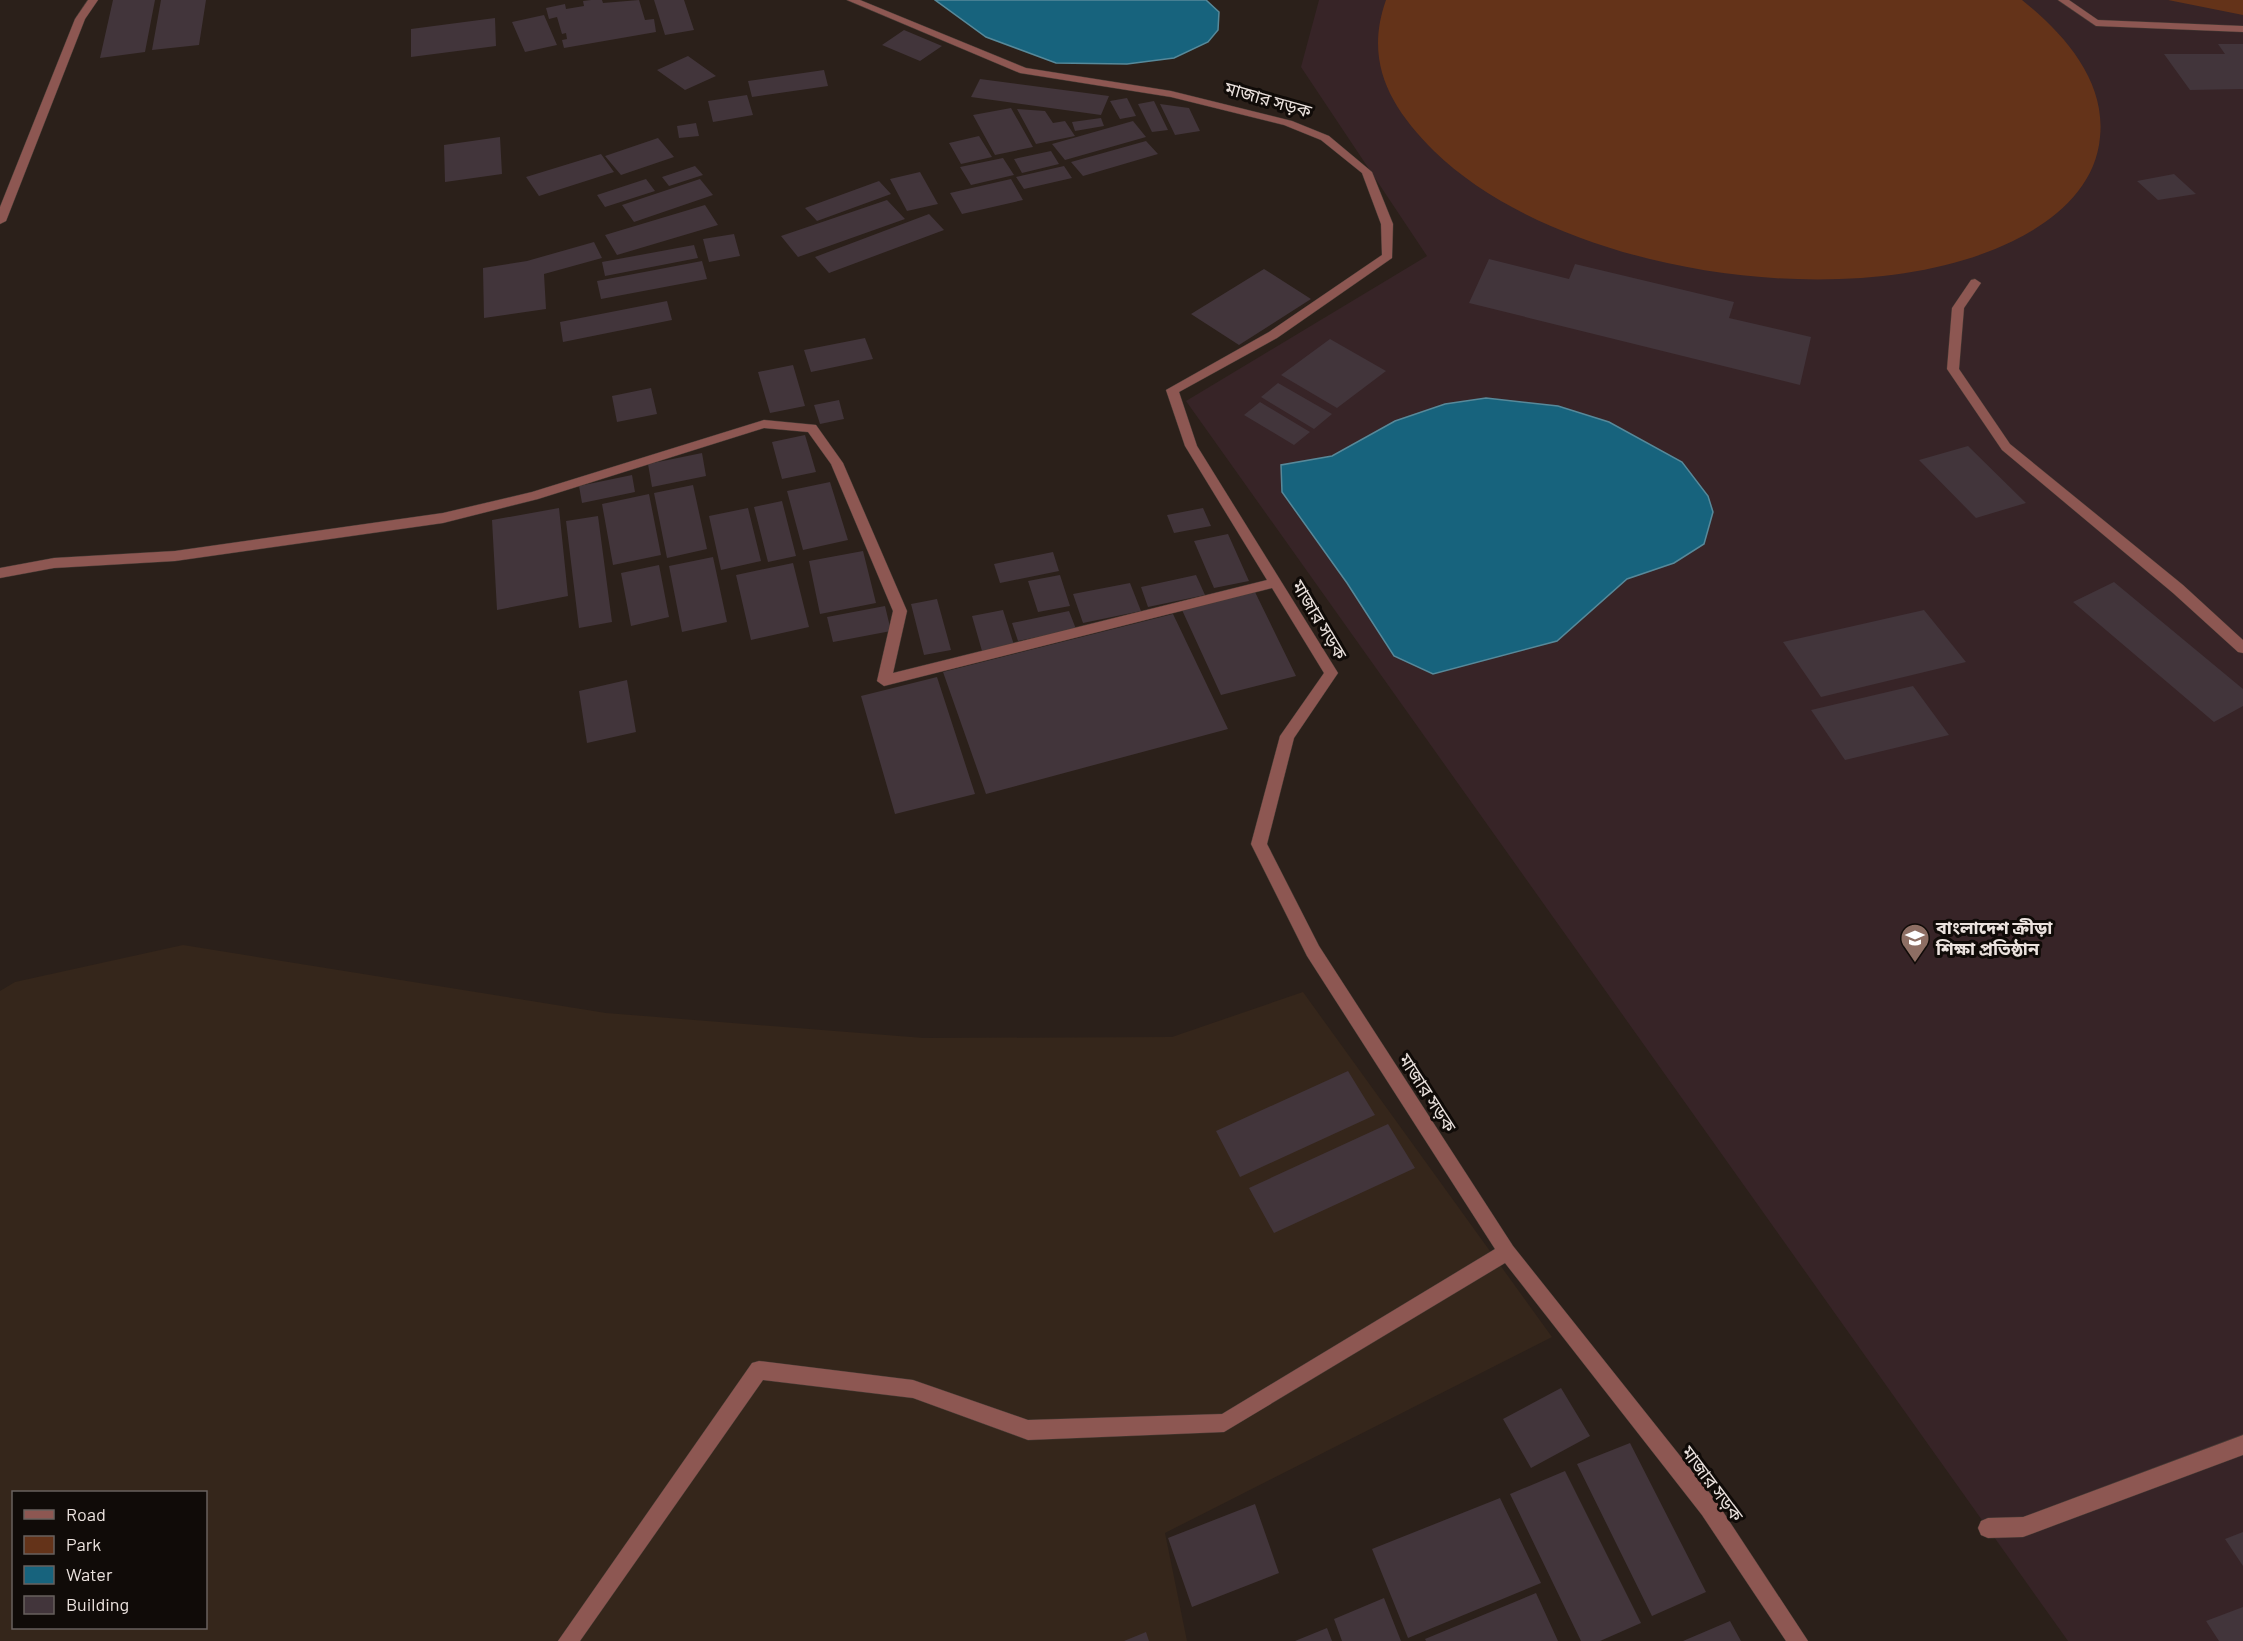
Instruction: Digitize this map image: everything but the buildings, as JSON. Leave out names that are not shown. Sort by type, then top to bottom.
[{"type":"street","points":[[0,221],[80,19],[93,0]]},
{"type":"street","name":"মাজার সড়ক","points":[[852,0],[1024,71],[1171,94],[1288,123],[1325,138],[1367,172],[1388,224],[1389,256],[1273,334],[1172,390],[1191,446],[1331,673],[1287,736],[1259,844],[1313,951],[1507,1252],[1709,1508],[1798,1641]]},
{"type":"street","points":[[2063,0],[2096,23],[2243,29]]},
{"type":"street","points":[[1975,283],[1958,308],[1953,369],[2006,447],[2178,589],[2243,648]]},
{"type":"street","points":[[0,573],[54,563],[175,556],[443,518],[532,495],[764,424],[812,428],[837,463],[900,611],[884,681],[1274,583]]},
{"type":"street","points":[[568,1641],[759,1370],[913,1389],[1028,1431],[1224,1423],[1507,1252]]},
{"type":"street","points":[[1988,1528],[2023,1527],[2243,1445]]},
{"type":"shaded area","name":"বাংলাদেশ ক্রীড়া শিক্ষা প্রতিষ্ঠান","points":[[1319,0],[2243,0],[2243,1641],[2068,1641],[1186,401],[1427,256],[1301,67]]},
{"type":"shaded area","points":[[183,945],[606,1013],[924,1038],[1172,1037],[1303,992],[1552,1337],[1165,1533],[1187,1641],[0,1641],[0,991],[15,982]]},
{"type":"green space","points":[[1386,0],[2022,0],[2066,43],[2089,77],[2100,116],[2097,155],[2082,186],[2071,200],[2044,223],[2013,241],[1948,264],[1874,277],[1794,279],[1712,271],[1632,254],[1556,228],[1489,194],[1434,151],[1405,118],[1385,82],[1378,44],[1380,22]]},
{"type":"green space","points":[[2168,0],[2243,0],[2243,15]]},
{"type":"water","points":[[935,0],[1206,0],[1219,12],[1218,30],[1208,42],[1174,58],[1127,64],[1056,63],[986,37]]},
{"type":"water","points":[[1486,398],[1558,406],[1609,422],[1682,462],[1708,496],[1713,512],[1704,544],[1674,563],[1627,579],[1557,641],[1433,674],[1394,656],[1347,583],[1282,492],[1281,465],[1332,456],[1395,421],[1445,404]]},
{"type":"place","name":"বাংলাদেশ ক্রীড়া শিক্ষা প্রতিষ্ঠান","points":[[1915,964]]}]
